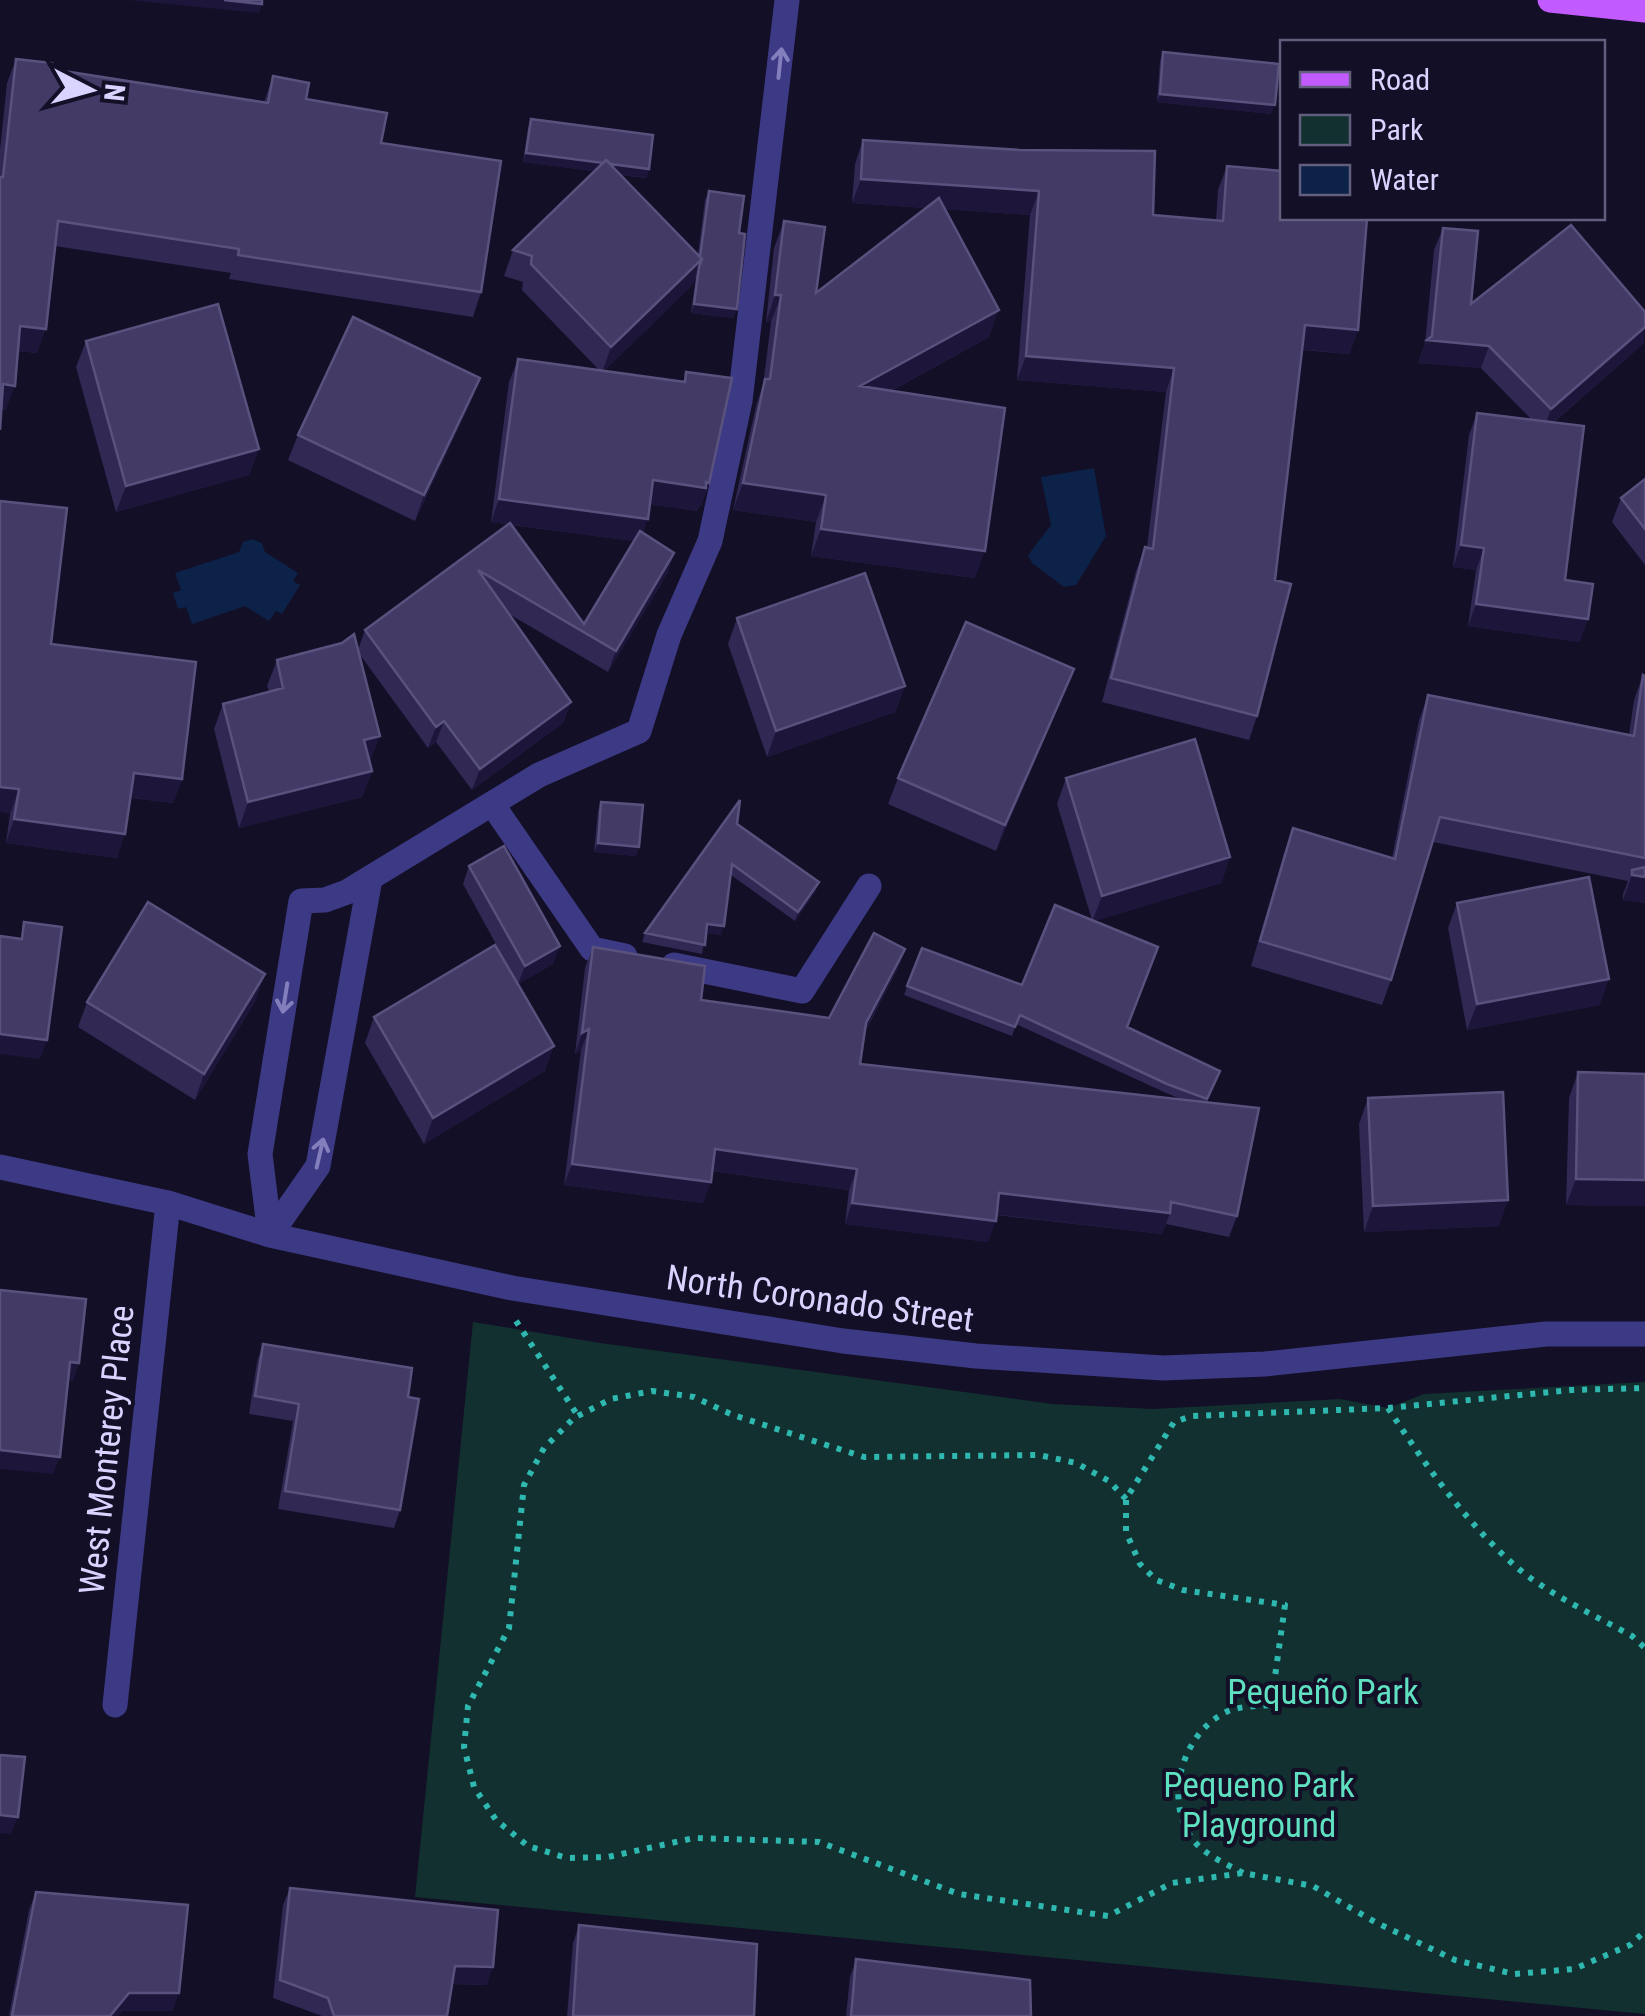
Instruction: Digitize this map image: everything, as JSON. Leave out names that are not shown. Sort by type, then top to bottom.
[{"type":"main road","points":[[1550,0],[1645,10]]},
{"type":"street","points":[[270,1235],[260,1154],[300,901],[324,900],[370,879],[539,774],[639,731],[668,634],[710,541],[740,401],[787,0]]},
{"type":"street","points":[[492,804],[592,949],[802,991],[869,886]]},
{"type":"street","points":[[270,1235],[318,1166],[370,879]]},
{"type":"street","name":"North Coronado Street","points":[[0,1168],[168,1202],[270,1235],[491,1284],[844,1341],[1068,1364],[1164,1368],[1265,1364],[1546,1334],[1645,1334]]},
{"type":"street","name":"West Monterey Place","points":[[115,1705],[168,1202]]},
{"type":"path","points":[[491,1284],[578,1416]]},
{"type":"path","points":[[1645,1388],[1571,1390],[1388,1408],[1183,1418],[1174,1422],[1157,1446],[1126,1499],[1126,1532],[1140,1564],[1156,1580],[1183,1590],[1284,1605],[1271,1705],[1226,1712],[1198,1733],[1181,1767],[1179,1800],[1187,1831],[1205,1852],[1243,1872],[1313,1886],[1376,1922],[1456,1960],[1514,1974],[1574,1969],[1630,1945],[1645,1931]]},
{"type":"path","points":[[1126,1499],[1108,1482],[1076,1463],[1039,1454],[864,1458],[680,1395],[652,1391],[612,1399],[578,1416],[544,1448],[524,1485],[510,1628],[468,1706],[464,1747],[474,1786],[496,1820],[528,1846],[567,1858],[608,1857],[694,1838],[819,1842],[959,1894],[1108,1916],[1172,1883],[1243,1872]]},
{"type":"path","points":[[1388,1408],[1422,1460],[1472,1522],[1515,1566],[1632,1636],[1645,1648]]},
{"type":"green space","name":"Pequeño Park","points":[[473,1322],[600,1343],[1053,1404],[1153,1409],[1340,1399],[1388,1408],[1424,1394],[1645,1382],[1645,2014],[415,1897]]},
{"type":"water","points":[[1094,468],[1106,536],[1076,585],[1064,587],[1032,563],[1028,555],[1051,525],[1041,477]]},
{"type":"water","points":[[252,539],[298,573],[293,581],[300,585],[282,614],[276,611],[269,621],[245,606],[192,624],[186,607],[178,609],[173,593],[181,590],[175,573],[239,552],[243,542]]},
{"type":"building","points":[[224,0],[262,0],[262,4]]},
{"type":"building","points":[[1163,52],[1279,64],[1275,105],[1160,94]]},
{"type":"building","points":[[16,59],[52,63],[51,69],[268,103],[273,76],[309,83],[306,99],[387,113],[381,143],[501,161],[481,292],[238,255],[239,249],[58,221],[46,329],[20,326],[15,386],[3,384],[0,430],[0,177]]},
{"type":"building","points":[[531,119],[653,135],[649,169],[606,160],[603,163],[526,153]]},
{"type":"building","points":[[863,140],[1020,150],[1155,151],[1153,215],[1223,221],[1227,166],[1280,171],[1280,220],[1367,220],[1358,330],[1305,325],[1275,580],[1291,584],[1257,716],[1111,678],[1145,547],[1153,549],[1174,368],[1026,356],[1039,191],[861,179]]},
{"type":"building","points":[[606,160],[702,259],[611,347],[531,264],[532,256],[513,250]]},
{"type":"building","points":[[709,191],[744,196],[739,233],[745,234],[737,309],[694,304]]},
{"type":"building","points":[[939,198],[999,310],[860,386],[1005,408],[985,551],[821,529],[826,495],[743,483],[765,379],[770,379],[781,295],[775,295],[784,221],[825,227],[816,293]]},
{"type":"building","points":[[1571,225],[1645,312],[1645,327],[1551,409],[1489,346],[1427,340],[1432,336],[1443,228],[1478,231],[1471,304]]},
{"type":"building","points":[[218,304],[259,449],[126,486],[86,341]]},
{"type":"building","points":[[353,317],[480,378],[424,495],[298,435]]},
{"type":"building","points":[[518,359],[685,382],[686,372],[732,378],[706,488],[653,480],[648,519],[499,499]]},
{"type":"building","points":[[1477,413],[1584,426],[1565,580],[1593,584],[1588,619],[1476,604],[1484,548],[1461,545]]},
{"type":"building","points":[[1645,479],[1645,529],[1621,498]]},
{"type":"building","points":[[0,501],[67,508],[51,644],[196,662],[182,779],[134,773],[125,834],[14,819],[19,789],[0,787]]},
{"type":"building","points":[[510,523],[584,624],[640,531],[674,553],[616,651],[478,570],[571,702],[480,769],[444,721],[436,727],[365,630]]},
{"type":"building","points":[[865,573],[905,686],[776,731],[737,618]]},
{"type":"building","points":[[966,622],[1074,669],[1005,825],[898,778]]},
{"type":"building","points":[[354,634],[380,736],[364,740],[372,771],[248,802],[223,704],[283,688],[277,660],[342,643]]},
{"type":"building","points":[[1643,675],[1645,858],[1440,817],[1391,980],[1260,941],[1293,828],[1395,859],[1428,695],[1634,736]]},
{"type":"building","points":[[1195,739],[1230,857],[1102,896],[1066,778]]},
{"type":"building","points":[[740,800],[737,824],[819,882],[798,912],[732,864],[724,926],[707,924],[705,945],[645,933]]},
{"type":"building","points":[[601,802],[643,805],[639,847],[598,843]]},
{"type":"building","points":[[504,846],[560,946],[525,966],[469,866]]},
{"type":"building","points":[[1645,867],[1645,877],[1632,875],[1632,870]]},
{"type":"building","points":[[1589,877],[1609,979],[1477,1004],[1457,903]]},
{"type":"building","points":[[148,902],[265,974],[204,1074],[87,1002]]},
{"type":"building","points":[[1055,905],[1158,947],[1127,1027],[1220,1071],[1207,1099],[1020,1015],[1015,1027],[907,986],[922,948],[1022,985]]},
{"type":"building","points":[[24,922],[62,927],[47,1040],[0,1034],[0,936],[22,939]]},
{"type":"building","points":[[874,933],[905,949],[866,1023],[860,1064],[1259,1108],[1237,1216],[1171,1202],[1170,1213],[999,1193],[996,1221],[852,1203],[857,1169],[715,1149],[711,1182],[572,1164],[589,1029],[582,1033],[593,947],[705,966],[701,1000],[829,1018]]},
{"type":"building","points":[[495,945],[554,1046],[433,1118],[374,1017]]},
{"type":"building","points":[[1578,1072],[1645,1074],[1645,1180],[1576,1179]]},
{"type":"building","points":[[1503,1092],[1508,1200],[1373,1206],[1368,1098]]},
{"type":"building","points":[[0,1290],[86,1299],[79,1363],[70,1362],[60,1457],[0,1450]]},
{"type":"building","points":[[263,1344],[412,1368],[408,1397],[419,1399],[400,1510],[285,1491],[299,1404],[255,1396]]},
{"type":"building","points":[[0,1755],[25,1757],[18,1817],[0,1815]]},
{"type":"building","points":[[290,1888],[498,1910],[493,1967],[455,1966],[447,2016],[334,2016],[328,1998],[280,1980]]},
{"type":"building","points":[[36,1892],[188,1905],[179,1993],[129,1993],[110,2016],[12,2016]]},
{"type":"building","points":[[579,1925],[757,1944],[754,2016],[573,2016]]},
{"type":"building","points":[[856,1959],[1030,1980],[1031,2016],[851,2016]]},
{"type":"park label","name":"Pequeno Park Playground","points":[[1259,1805]]}]
